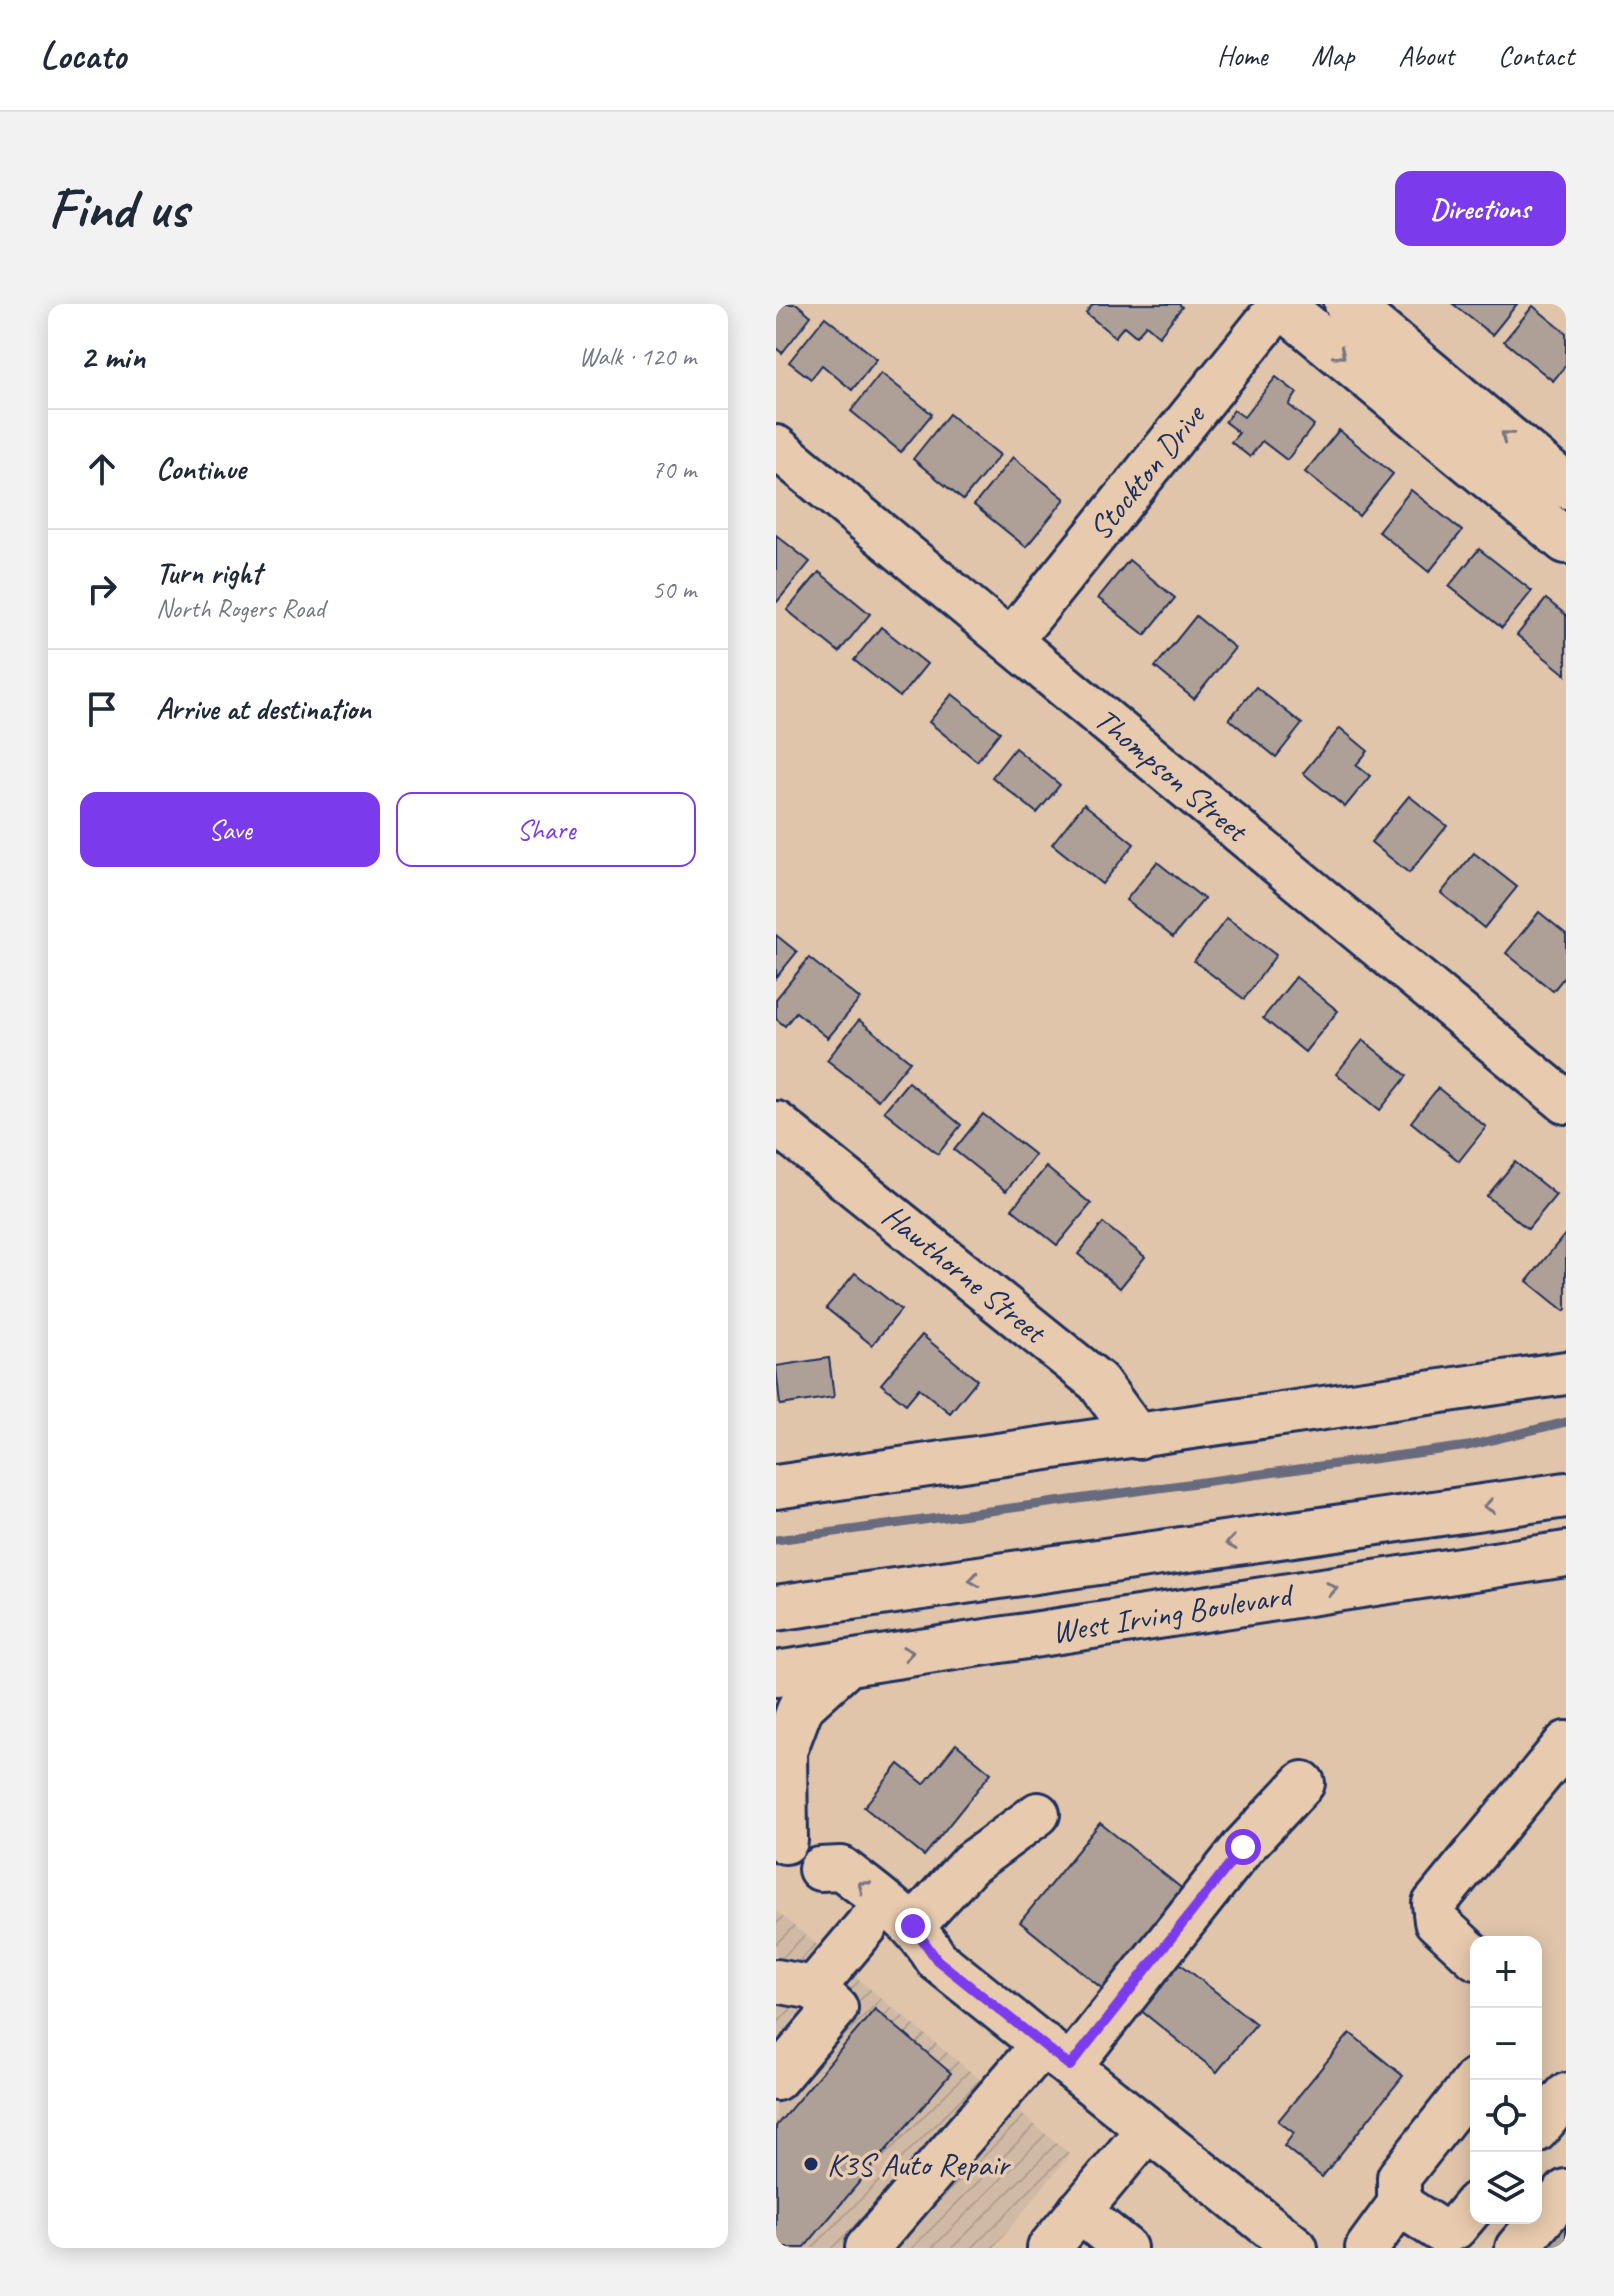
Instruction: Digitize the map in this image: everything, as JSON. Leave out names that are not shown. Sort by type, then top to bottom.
[{"type":"main road","points":[[1280,304],[1566,541]]},
{"type":"main road","points":[[1347,304],[1566,486]]},
{"type":"main road","name":"West Irving Boulevard","points":[[776,1608],[1566,1495]]},
{"type":"main road","name":"West Irving Boulevard","points":[[776,1674],[1566,1554]]},
{"type":"main road","points":[[780,1837],[784,1751],[801,1706],[848,1663]]},
{"type":"street","name":"Stockton Drive","points":[[1011,640],[1280,304]]},
{"type":"street","name":"Thompson Street","points":[[776,447],[1566,1102]]},
{"type":"street","name":"Hawthorne Street","points":[[776,1123],[1098,1382],[1138,1437]]},
{"type":"street","points":[[776,1487],[1566,1373]]},
{"type":"street","points":[[1470,1952],[1436,1921],[1434,1904],[1566,1743]]},
{"type":"street","points":[[867,2248],[1056,2055],[1303,1783]]},
{"type":"street","points":[[913,1926],[970,1864],[1038,1814]]},
{"type":"street","points":[[780,1837],[820,1869],[828,1892],[867,1925],[903,1948],[937,1960]]},
{"type":"street","points":[[820,1869],[841,1868],[913,1926],[937,1960],[1296,2248]]},
{"type":"street","points":[[776,2079],[836,2008],[795,1984],[867,1925]]},
{"type":"street","points":[[1367,2248],[1399,2204],[1399,2177],[1475,2080]]},
{"type":"street","points":[[1542,2124],[1566,2095]]},
{"type":"street","points":[[1049,2248],[1148,2129]]},
{"type":"street","points":[[1517,2248],[1566,2191]]},
{"type":"street","points":[[1399,2204],[1444,2233],[1455,2228],[1470,2210]]},
{"type":"street","points":[[1079,2211],[1125,2248]]},
{"type":"shaded area","points":[[776,1911],[1070,2154],[994,2248],[776,2248]]},
{"type":"building","points":[[776,304],[797,304],[811,316],[782,353],[776,348]]},
{"type":"building","points":[[1093,304],[1179,304],[1182,307],[1159,336],[1146,325],[1136,336],[1124,326],[1115,337],[1086,313]]},
{"type":"building","points":[[1453,304],[1517,304],[1492,335]]},
{"type":"building","points":[[1533,306],[1566,333],[1566,365],[1553,381],[1504,341]]},
{"type":"building","points":[[825,317],[877,359],[852,390],[822,365],[811,379],[789,362]]},
{"type":"building","points":[[881,373],[932,414],[901,452],[851,411]]},
{"type":"building","points":[[1276,377],[1297,393],[1289,405],[1314,425],[1287,460],[1262,441],[1250,457],[1231,442],[1239,433],[1225,422],[1234,410],[1244,417]]},
{"type":"building","points":[[949,414],[1000,455],[963,500],[913,459]]},
{"type":"building","points":[[1339,430],[1393,474],[1359,516],[1305,472]]},
{"type":"building","points":[[1013,457],[1065,499],[1026,547],[974,505]]},
{"type":"building","points":[[1411,490],[1462,531],[1429,572],[1378,531]]},
{"type":"building","points":[[776,535],[810,562],[777,602],[776,601]]},
{"type":"building","points":[[1479,549],[1532,591],[1502,628],[1449,586]]},
{"type":"building","points":[[1129,560],[1175,598],[1145,635],[1098,598]]},
{"type":"building","points":[[819,572],[870,614],[839,652],[787,610]]},
{"type":"building","points":[[1546,599],[1566,615],[1566,675],[1517,635]]},
{"type":"building","points":[[1196,616],[1235,648],[1194,699],[1155,667]]},
{"type":"building","points":[[881,627],[927,664],[900,697],[854,660]]},
{"type":"building","points":[[1256,687],[1302,724],[1276,757],[1229,719]]},
{"type":"building","points":[[952,694],[1000,732],[977,761],[929,722]]},
{"type":"building","points":[[1340,728],[1368,751],[1356,765],[1370,776],[1345,807],[1303,773]]},
{"type":"building","points":[[1015,748],[1060,785],[1037,813],[992,777]]},
{"type":"building","points":[[1409,796],[1447,826],[1409,873],[1371,842]]},
{"type":"building","points":[[1084,804],[1134,844],[1102,884],[1052,844]]},
{"type":"building","points":[[1474,853],[1517,887],[1484,928],[1441,893]]},
{"type":"building","points":[[1157,862],[1204,899],[1173,937],[1126,900]]},
{"type":"building","points":[[1539,912],[1566,934],[1566,975],[1553,991],[1506,953]]},
{"type":"building","points":[[1227,918],[1276,955],[1244,999],[1194,961]]},
{"type":"building","points":[[776,935],[797,952],[776,978]]},
{"type":"building","points":[[809,958],[860,999],[828,1038],[796,1012],[785,1026],[776,1019],[776,999]]},
{"type":"building","points":[[1296,977],[1338,1011],[1305,1052],[1263,1018]]},
{"type":"building","points":[[859,1020],[910,1061],[878,1100],[827,1060]]},
{"type":"building","points":[[1363,1040],[1407,1076],[1380,1110],[1336,1074]]},
{"type":"building","points":[[908,1082],[961,1125],[938,1154],[884,1111]]},
{"type":"building","points":[[1438,1088],[1486,1127],[1459,1161],[1411,1122]]},
{"type":"building","points":[[983,1114],[1035,1155],[1006,1191],[954,1150]]},
{"type":"building","points":[[1515,1162],[1556,1195],[1528,1229],[1487,1196]]},
{"type":"building","points":[[1046,1167],[1091,1204],[1057,1245],[1012,1209]]},
{"type":"building","points":[[1103,1223],[1145,1257],[1120,1288],[1078,1254]]},
{"type":"building","points":[[1566,1233],[1566,1309],[1564,1311],[1527,1281]]},
{"type":"building","points":[[855,1273],[901,1310],[872,1345],[826,1308]]},
{"type":"building","points":[[922,1335],[977,1380],[950,1413],[919,1388],[906,1404],[881,1384]]},
{"type":"building","points":[[829,1358],[834,1397],[780,1405],[776,1366]]},
{"type":"building","points":[[956,1744],[991,1773],[924,1856],[864,1807],[899,1764],[924,1784]]},
{"type":"building","points":[[1100,1823],[1185,1891],[1104,1990],[1020,1922]]},
{"type":"building","points":[[1177,1961],[1256,2024],[1217,2072],[1139,2009]]},
{"type":"building","points":[[875,2009],[951,2073],[804,2248],[776,2248],[776,2126]]},
{"type":"building","points":[[1350,2033],[1403,2076],[1322,2177],[1284,2146],[1294,2133],[1278,2121]]},
{"type":"building","points":[[1566,2211],[1566,2248],[1535,2248]]},
{"type":"waterway","points":[[776,1540],[1468,1446],[1566,1422]]},
{"type":"place","name":"K3S Auto Repair","points":[[811,2164]]},
{"type":"route","points":[[913,1926],[921,1933],[937,1960],[1070,2066],[1120,2008],[1243,1847]]}]
